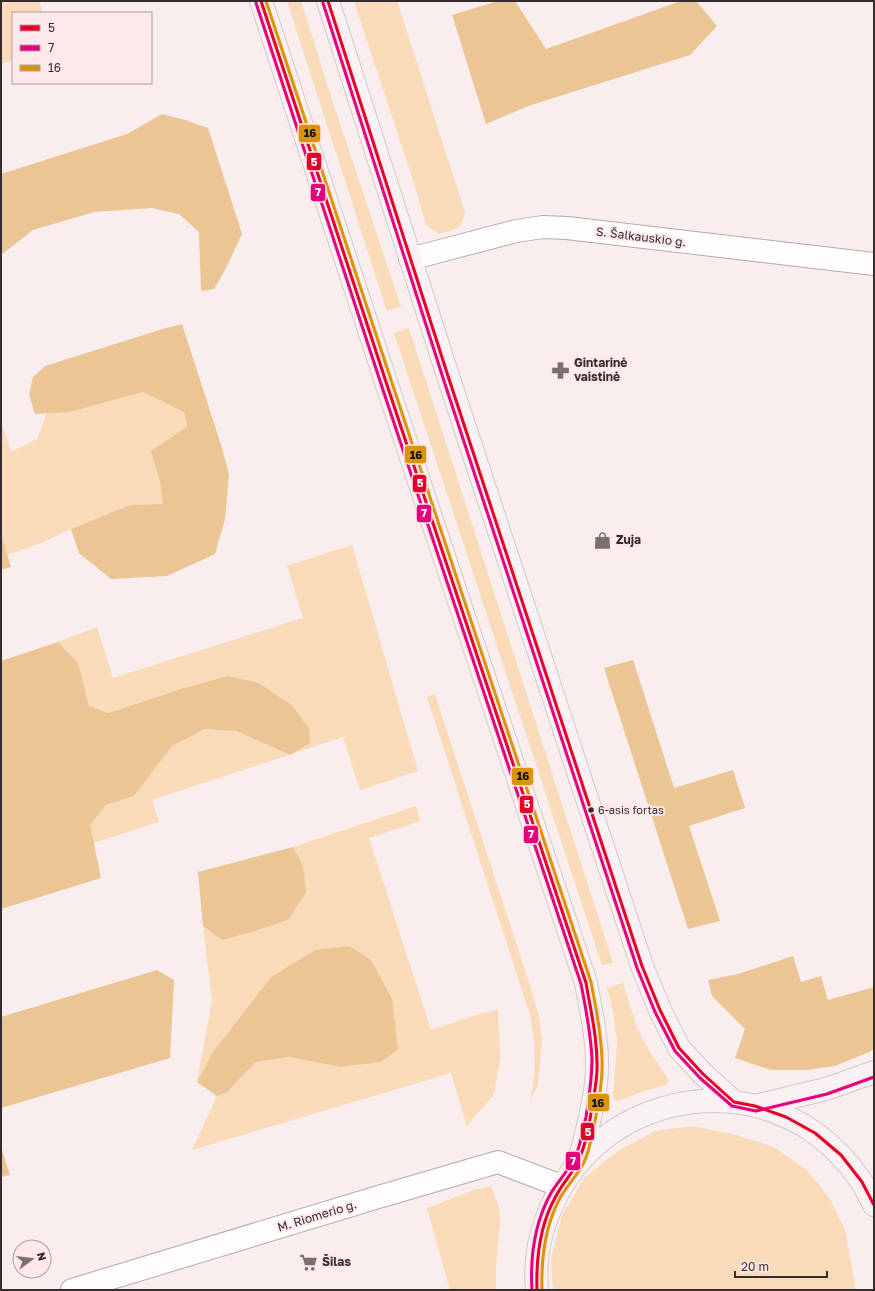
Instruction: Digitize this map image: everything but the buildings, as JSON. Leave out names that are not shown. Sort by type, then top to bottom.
[{"type":"main road","points":[[261,1],[586,983],[592,1015],[596,1050],[596,1082],[590,1119],[579,1161]]},
{"type":"main road","points":[[328,1],[410,259],[642,966],[660,1010],[679,1048],[703,1074],[744,1104],[826,1090],[874,1072]]},
{"type":"main road","points":[[537,1290],[536,1277],[539,1245],[547,1215],[561,1186],[579,1161],[600,1141],[623,1125],[649,1112],[684,1103],[705,1101],[744,1104],[786,1117],[815,1134],[841,1155],[862,1182],[874,1205]]},
{"type":"street","name":"S. Šalkauskio g.","points":[[410,259],[516,231],[543,227],[567,228],[874,264]]},
{"type":"street","name":"M. Riomerio g.","points":[[72,1290],[498,1162],[561,1186]]},
{"type":"shaded area","points":[[1,1],[39,1],[43,12],[12,12],[12,60],[1,64]]},
{"type":"shaded area","points":[[287,1],[301,1],[401,307],[387,311]]},
{"type":"shaded area","points":[[354,1],[397,1],[465,212],[462,222],[454,230],[439,234],[426,225],[413,180]]},
{"type":"shaded area","points":[[498,1],[515,1],[546,49],[681,1],[696,1],[717,26],[690,55],[528,106],[486,124],[452,15]]},
{"type":"shaded area","points":[[162,114],[208,128],[242,234],[214,289],[201,291],[199,232],[179,214],[152,208],[94,212],[33,230],[1,255],[1,174],[127,134]]},
{"type":"shaded area","points":[[182,324],[229,474],[225,519],[215,554],[167,576],[111,579],[79,553],[71,529],[130,505],[163,504],[160,482],[151,451],[187,427],[184,412],[143,392],[70,412],[35,414],[29,395],[33,377],[45,366]]},
{"type":"shaded area","points":[[409,328],[613,963],[602,965],[394,333]]},
{"type":"shaded area","points":[[143,392],[184,412],[187,427],[152,451],[160,482],[163,504],[130,505],[39,544],[7,555],[1,534],[1,422],[11,452],[37,439],[47,413],[70,412]]},
{"type":"shaded area","points":[[1,534],[11,567],[1,570]]},
{"type":"shaded area","points":[[352,545],[418,771],[360,790],[343,737],[290,755],[228,676],[184,688],[107,713],[89,706],[78,663],[58,642],[97,627],[113,678],[303,618],[287,566]]},
{"type":"shaded area","points":[[58,642],[78,663],[89,706],[108,713],[184,688],[228,676],[258,683],[292,705],[309,729],[310,743],[290,755],[236,731],[205,729],[172,746],[134,796],[106,805],[90,825],[101,878],[1,909],[1,661]]},
{"type":"shaded area","points":[[633,660],[674,788],[733,770],[745,808],[689,826],[720,921],[688,929],[604,668]]},
{"type":"shaded area","points":[[435,694],[539,1017],[542,1040],[538,1086],[530,1099],[534,1079],[535,1059],[531,1018],[427,697]]},
{"type":"shaded area","points":[[205,729],[235,731],[289,755],[152,800],[159,822],[93,843],[90,825],[106,805],[134,796],[172,746]]},
{"type":"shaded area","points":[[416,806],[420,821],[369,838],[431,1030],[482,1013],[498,1010],[500,1059],[494,1094],[467,1126],[451,1073],[192,1150],[217,1096],[227,1092],[256,1062],[289,1057],[341,1067],[381,1062],[349,946],[315,950],[271,977],[213,1052],[197,1082],[212,1001],[203,926],[222,940],[303,866],[293,847]]},
{"type":"shaded area","points":[[293,847],[303,866],[306,892],[288,920],[222,940],[203,926],[198,872]]},
{"type":"shaded area","points":[[349,946],[371,960],[392,999],[398,1049],[381,1062],[341,1067],[289,1057],[256,1062],[227,1092],[217,1096],[197,1082],[213,1052],[271,977],[315,950]]},
{"type":"shaded area","points":[[793,956],[801,982],[821,976],[828,1000],[874,987],[874,1049],[835,1066],[806,1070],[771,1070],[735,1058],[745,1029],[712,996],[708,980],[738,974]]},
{"type":"shaded area","points":[[157,970],[174,980],[170,1058],[1,1108],[1,1017]]},
{"type":"shaded area","points":[[623,983],[637,1028],[651,1054],[669,1082],[665,1085],[616,1101],[613,1098],[617,1041],[613,1012],[607,988]]},
{"type":"shaded area","points":[[692,1126],[736,1135],[774,1147],[807,1170],[830,1199],[845,1230],[856,1290],[553,1290],[551,1259],[562,1215],[585,1177],[618,1151],[655,1131]]},
{"type":"shaded area","points":[[1,1147],[10,1175],[1,1177]]},
{"type":"shaded area","points":[[491,1186],[499,1208],[500,1223],[496,1267],[496,1290],[450,1290],[427,1208],[474,1190]]},
{"type":"transit line","name":"5","points":[[261,1],[586,983],[594,1027],[597,1060],[594,1095],[582,1152],[578,1162],[556,1196],[546,1218],[538,1254],[537,1290]]},
{"type":"transit line","name":"16","points":[[266,1],[591,982],[598,1020],[601,1048],[602,1074],[599,1097],[591,1141],[585,1160],[580,1170],[560,1198],[547,1231],[543,1254],[542,1290]]},
{"type":"transit line","name":"5","points":[[328,1],[448,376],[642,966],[660,1010],[679,1048],[703,1074],[734,1102],[755,1106],[786,1117],[815,1133],[841,1155],[862,1182],[874,1205]]},
{"type":"transit line","name":"7","points":[[256,3],[581,984],[592,1059],[591,1081],[586,1117],[581,1141],[576,1155],[571,1165],[551,1193],[537,1228],[533,1252],[532,1290]]},
{"type":"transit line","name":"7","points":[[323,3],[443,378],[637,968],[655,1012],[675,1051],[700,1078],[732,1106],[756,1111],[827,1094],[874,1077]]},
{"type":"place","name":"Gintarinė vaistinė","points":[[561,370]]},
{"type":"place","name":"Zuja","points":[[603,540]]},
{"type":"place","name":"6-asis fortas","points":[[591,810]]},
{"type":"place","name":"Šilas","points":[[309,1262]]}]
